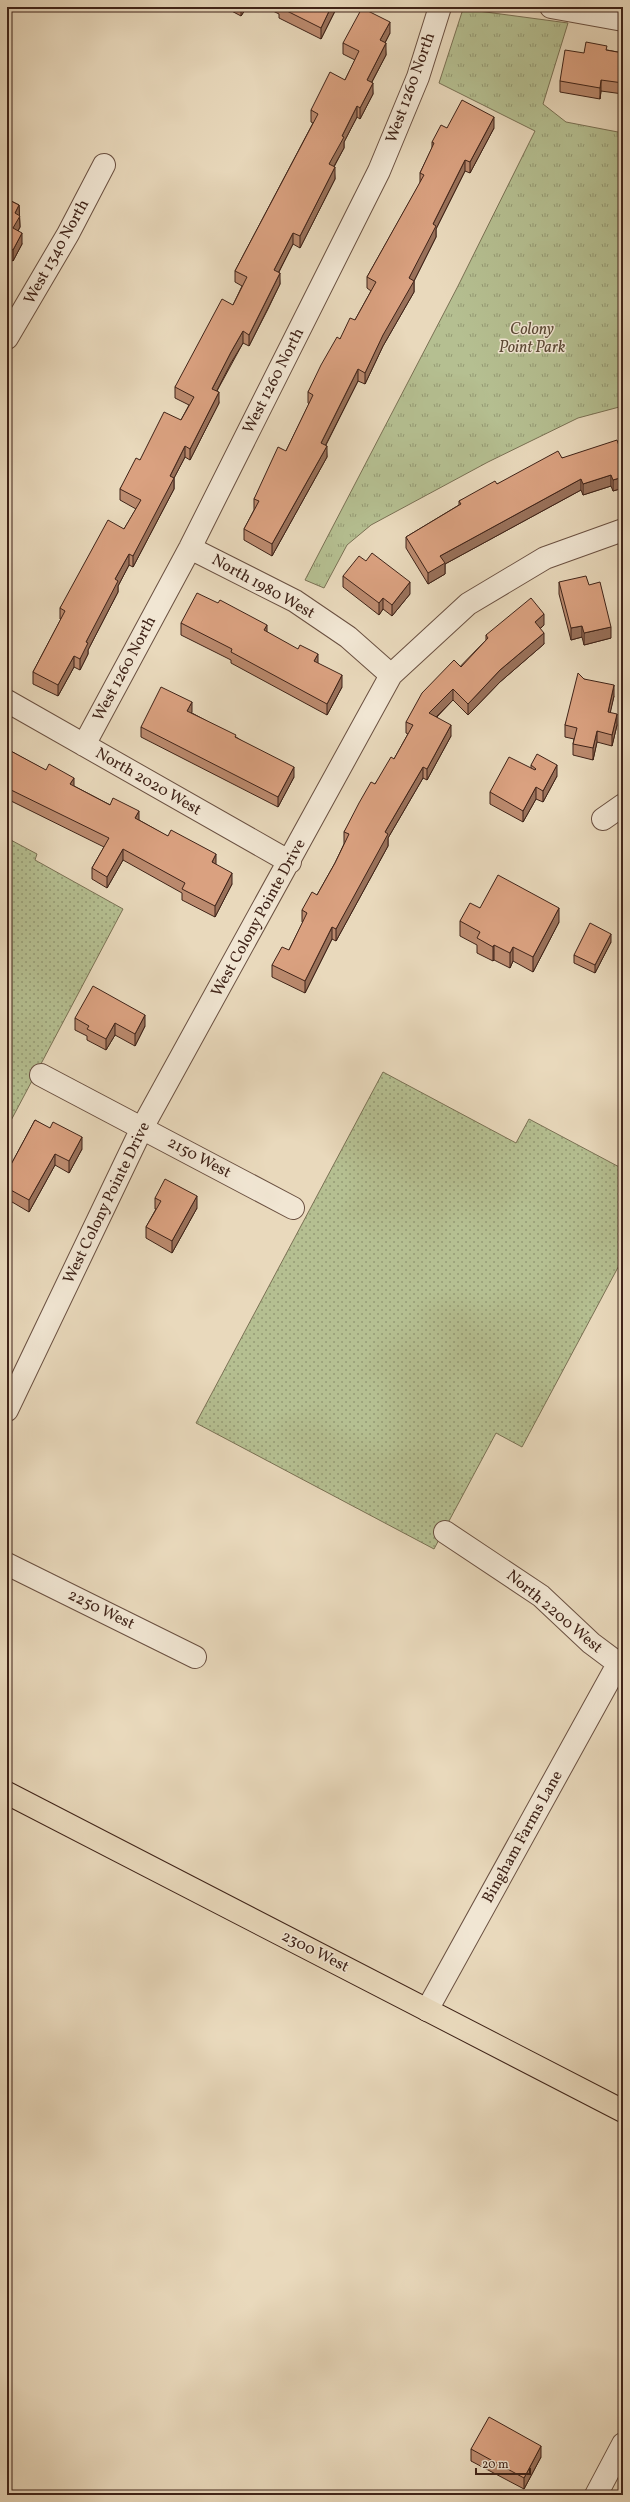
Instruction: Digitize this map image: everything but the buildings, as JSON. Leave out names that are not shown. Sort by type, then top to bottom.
[{"type":"main road","name":"2300 West","points":[[7,1793],[623,2111]]},
{"type":"street","name":"West 1260 North","points":[[84,745],[190,548],[380,171],[418,77],[440,7]]},
{"type":"street","points":[[551,7],[623,20]]},
{"type":"street","name":"West 1340 North","points":[[7,338],[68,234],[104,165]]},
{"type":"street","name":"West Colony Pointe Drive","points":[[7,1410],[142,1128],[290,862],[391,675],[468,604],[545,558],[623,530]]},
{"type":"street","name":"North 1980 West","points":[[190,548],[295,601],[348,637],[391,675]]},
{"type":"street","name":"North 2020 West","points":[[7,701],[290,862]]},
{"type":"street","points":[[603,819],[623,805]]},
{"type":"street","name":"2150 West","points":[[42,1074],[293,1208]]},
{"type":"street","name":"North 2200 West","points":[[444,1532],[541,1596],[591,1643],[621,1665]]},
{"type":"street","name":"2250 West","points":[[7,1564],[195,1657]]},
{"type":"street","name":"Bingham Farms Lane","points":[[427,2010],[621,1665]]},
{"type":"street","points":[[596,2495],[623,2444]]},
{"type":"green space","name":"Colony Point Park","points":[[463,9],[568,23],[543,104],[566,122],[623,133],[623,406],[578,418],[488,462],[371,525],[347,545],[324,588],[305,580],[458,286],[535,131],[439,83]]},
{"type":"green space","points":[[7,838],[37,854],[35,860],[123,909],[7,1128]]},
{"type":"green space","points":[[383,1072],[516,1143],[529,1119],[623,1169],[623,1258],[522,1447],[496,1433],[434,1549],[196,1423]]}]
